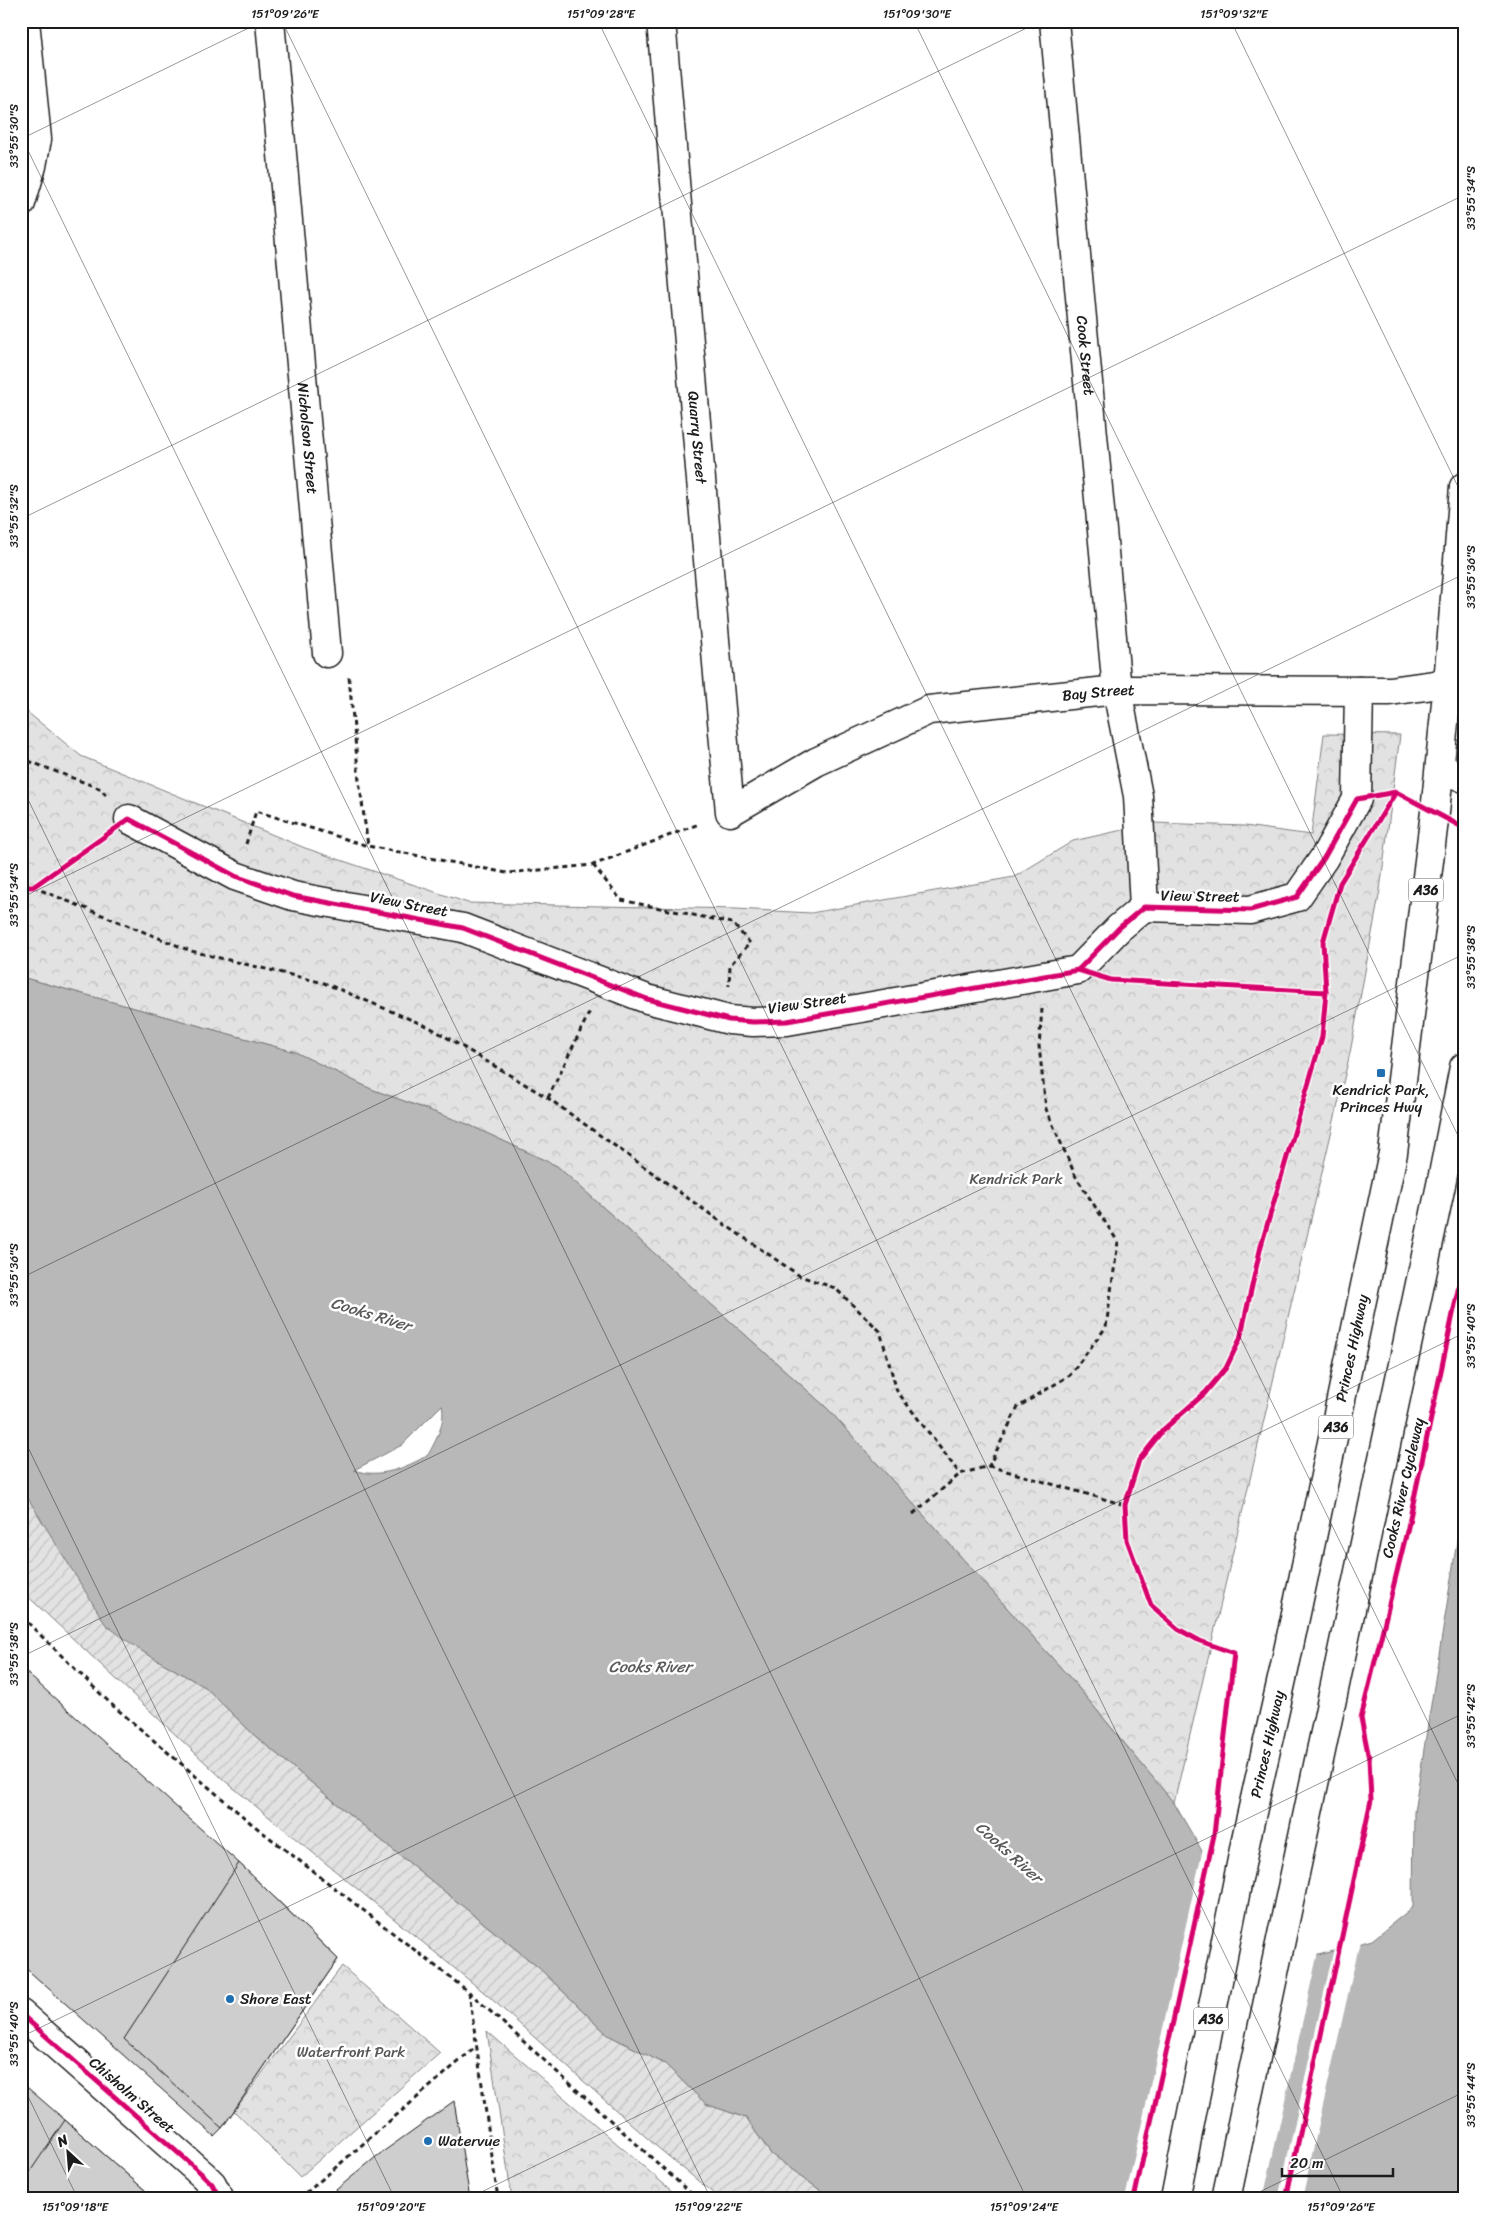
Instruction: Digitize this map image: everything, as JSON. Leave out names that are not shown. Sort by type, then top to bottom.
[{"type":"main road","points":[[21,203],[32,166],[37,139],[25,21]]},
{"type":"main road","name":"Nicholson Street","points":[[270,21],[327,653]]},
{"type":"main road","name":"Quarry Street","points":[[661,21],[730,812]]},
{"type":"main road","name":"Cook Street","points":[[1054,21],[1117,690]]},
{"type":"main road","name":"Princes Highway","points":[[1175,2199],[1246,1839],[1284,1670],[1393,1153],[1452,773],[1448,683],[1464,487]]},
{"type":"main road","name":"Bay Street","points":[[730,812],[816,762],[928,710],[1117,690],[1390,691],[1448,683]]},
{"type":"main road","name":"View Street","points":[[1117,690],[1138,796],[1144,907]]},
{"type":"main road","name":"View Street","points":[[129,820],[235,876],[293,896],[463,928],[647,999],[729,1020],[753,1022],[787,1020],[918,999],[1044,974],[1078,970],[1119,928],[1144,907],[1250,910],[1297,897],[1324,858],[1357,799],[1359,691]]},
{"type":"main road","points":[[1226,2199],[1442,1180],[1464,1067]]},
{"type":"main road","name":"Chisholm Street","points":[[21,2014],[203,2175],[212,2184],[220,2199]]},
{"type":"path","points":[[327,653],[349,677],[359,780],[368,846]]},
{"type":"path","points":[[21,756],[26,760],[101,789]]},
{"type":"path","points":[[235,876],[256,811],[368,846],[508,873],[593,865],[730,812]]},
{"type":"path","points":[[593,865],[622,900],[732,923],[750,943],[730,964]]},
{"type":"path","points":[[30,887],[41,882]]},
{"type":"path","points":[[30,887],[191,951],[324,983],[431,1028],[548,1098],[800,1276],[835,1288],[880,1331],[897,1391],[960,1474]]},
{"type":"path","points":[[989,1466],[1018,1407],[1070,1375],[1106,1327],[1118,1242],[1076,1177],[1046,1109],[1039,1046],[1044,974]]},
{"type":"path","points":[[548,1098],[604,982]]},
{"type":"path","points":[[914,1514],[960,1474],[989,1466],[1125,1505]]},
{"type":"path","points":[[1125,1514],[1128,1496]]},
{"type":"path","points":[[21,1616],[111,1704],[252,1824],[469,1992],[697,2199]]},
{"type":"path","points":[[469,1992],[498,2199]]},
{"type":"path","points":[[300,2199],[476,2046]]},
{"type":"green space","name":"Kendrick Park","points":[[21,707],[81,756],[305,848],[468,903],[736,909],[811,913],[1014,877],[1073,841],[1154,823],[1245,826],[1311,835],[1324,734],[1400,735],[1380,890],[1350,1053],[1174,1803],[1071,1679],[828,1409],[557,1166],[467,1124],[371,1089],[295,1052],[21,977]]},
{"type":"green space","points":[[21,1487],[140,1650],[205,1687],[254,1735],[539,1968],[608,2035],[665,2064],[706,2104],[746,2118],[771,2154],[820,2190],[828,2199],[720,2199],[656,2146],[486,1994],[225,1781],[21,1590]]},
{"type":"green space","name":"Waterfront Park","points":[[342,1966],[440,2053],[300,2177],[234,2111]]},
{"type":"green space","points":[[487,2031],[681,2199],[512,2199]]},
{"type":"water","name":"Cooks River","points":[[21,977],[295,1052],[371,1089],[467,1124],[557,1166],[828,1409],[1071,1679],[1174,1803],[1247,1928],[1315,1956],[1372,1940],[1413,1907],[1414,1812],[1464,1497],[1464,2199],[828,2199],[820,2190],[771,2154],[746,2118],[706,2104],[665,2064],[608,2035],[539,1968],[254,1735],[205,1687],[140,1650],[106,1625],[21,1487]],"holes":[[[442,1405],[443,1412],[440,1431],[428,1455],[402,1468],[383,1473],[354,1470],[402,1445]]]},
{"type":"pier","points":[[1203,1848],[1249,1926],[1315,1953],[1318,1952],[1263,2199],[1125,2199]]},
{"type":"pier","points":[[1360,1941],[1302,2199],[1278,2199],[1334,1948]]},
{"type":"building","points":[[21,1668],[239,1863],[338,1959],[222,2128],[214,2136],[21,1964]]},
{"type":"building","name":"Shore East","points":[[239,1863],[338,1959],[222,2128],[124,2039]]},
{"type":"building","points":[[21,2082],[65,2120],[155,2199],[21,2199]]},
{"type":"building","name":"Watervue","points":[[454,2101],[470,2199],[325,2199],[377,2156]]},
{"type":"building","points":[[65,2120],[155,2199],[21,2199],[21,2185]]},
{"type":"cycle path","points":[[21,887],[33,887],[129,819],[235,876],[293,896],[463,928],[647,999],[729,1020],[753,1022],[787,1021],[1078,970],[1119,928],[1144,907],[1250,910],[1297,897],[1324,858],[1357,799],[1396,792],[1464,828]]},
{"type":"cycle path","points":[[1134,2199],[1214,1835],[1234,1653],[1200,1641],[1178,1629],[1151,1605],[1127,1540],[1125,1505],[1139,1460],[1163,1430],[1205,1393],[1226,1368],[1240,1339],[1261,1246],[1322,1037],[1326,992],[1323,942],[1340,883],[1396,792]]},
{"type":"cycle path","points":[[1078,970],[1111,980],[1326,992]]},
{"type":"cycle path","name":"Cooks River Cycleway","points":[[1286,2199],[1371,1800],[1369,1758],[1361,1718],[1408,1527],[1464,1262]]},
{"type":"cycle path","points":[[21,2014],[203,2175],[212,2184],[220,2199]]},
{"type":"place","name":"Kendrick Park, Princes Hwy","points":[[1381,1073]]},
{"type":"place","name":"Shore East","points":[[230,1999]]},
{"type":"place","name":"Watervue","points":[[428,2141]]}]
